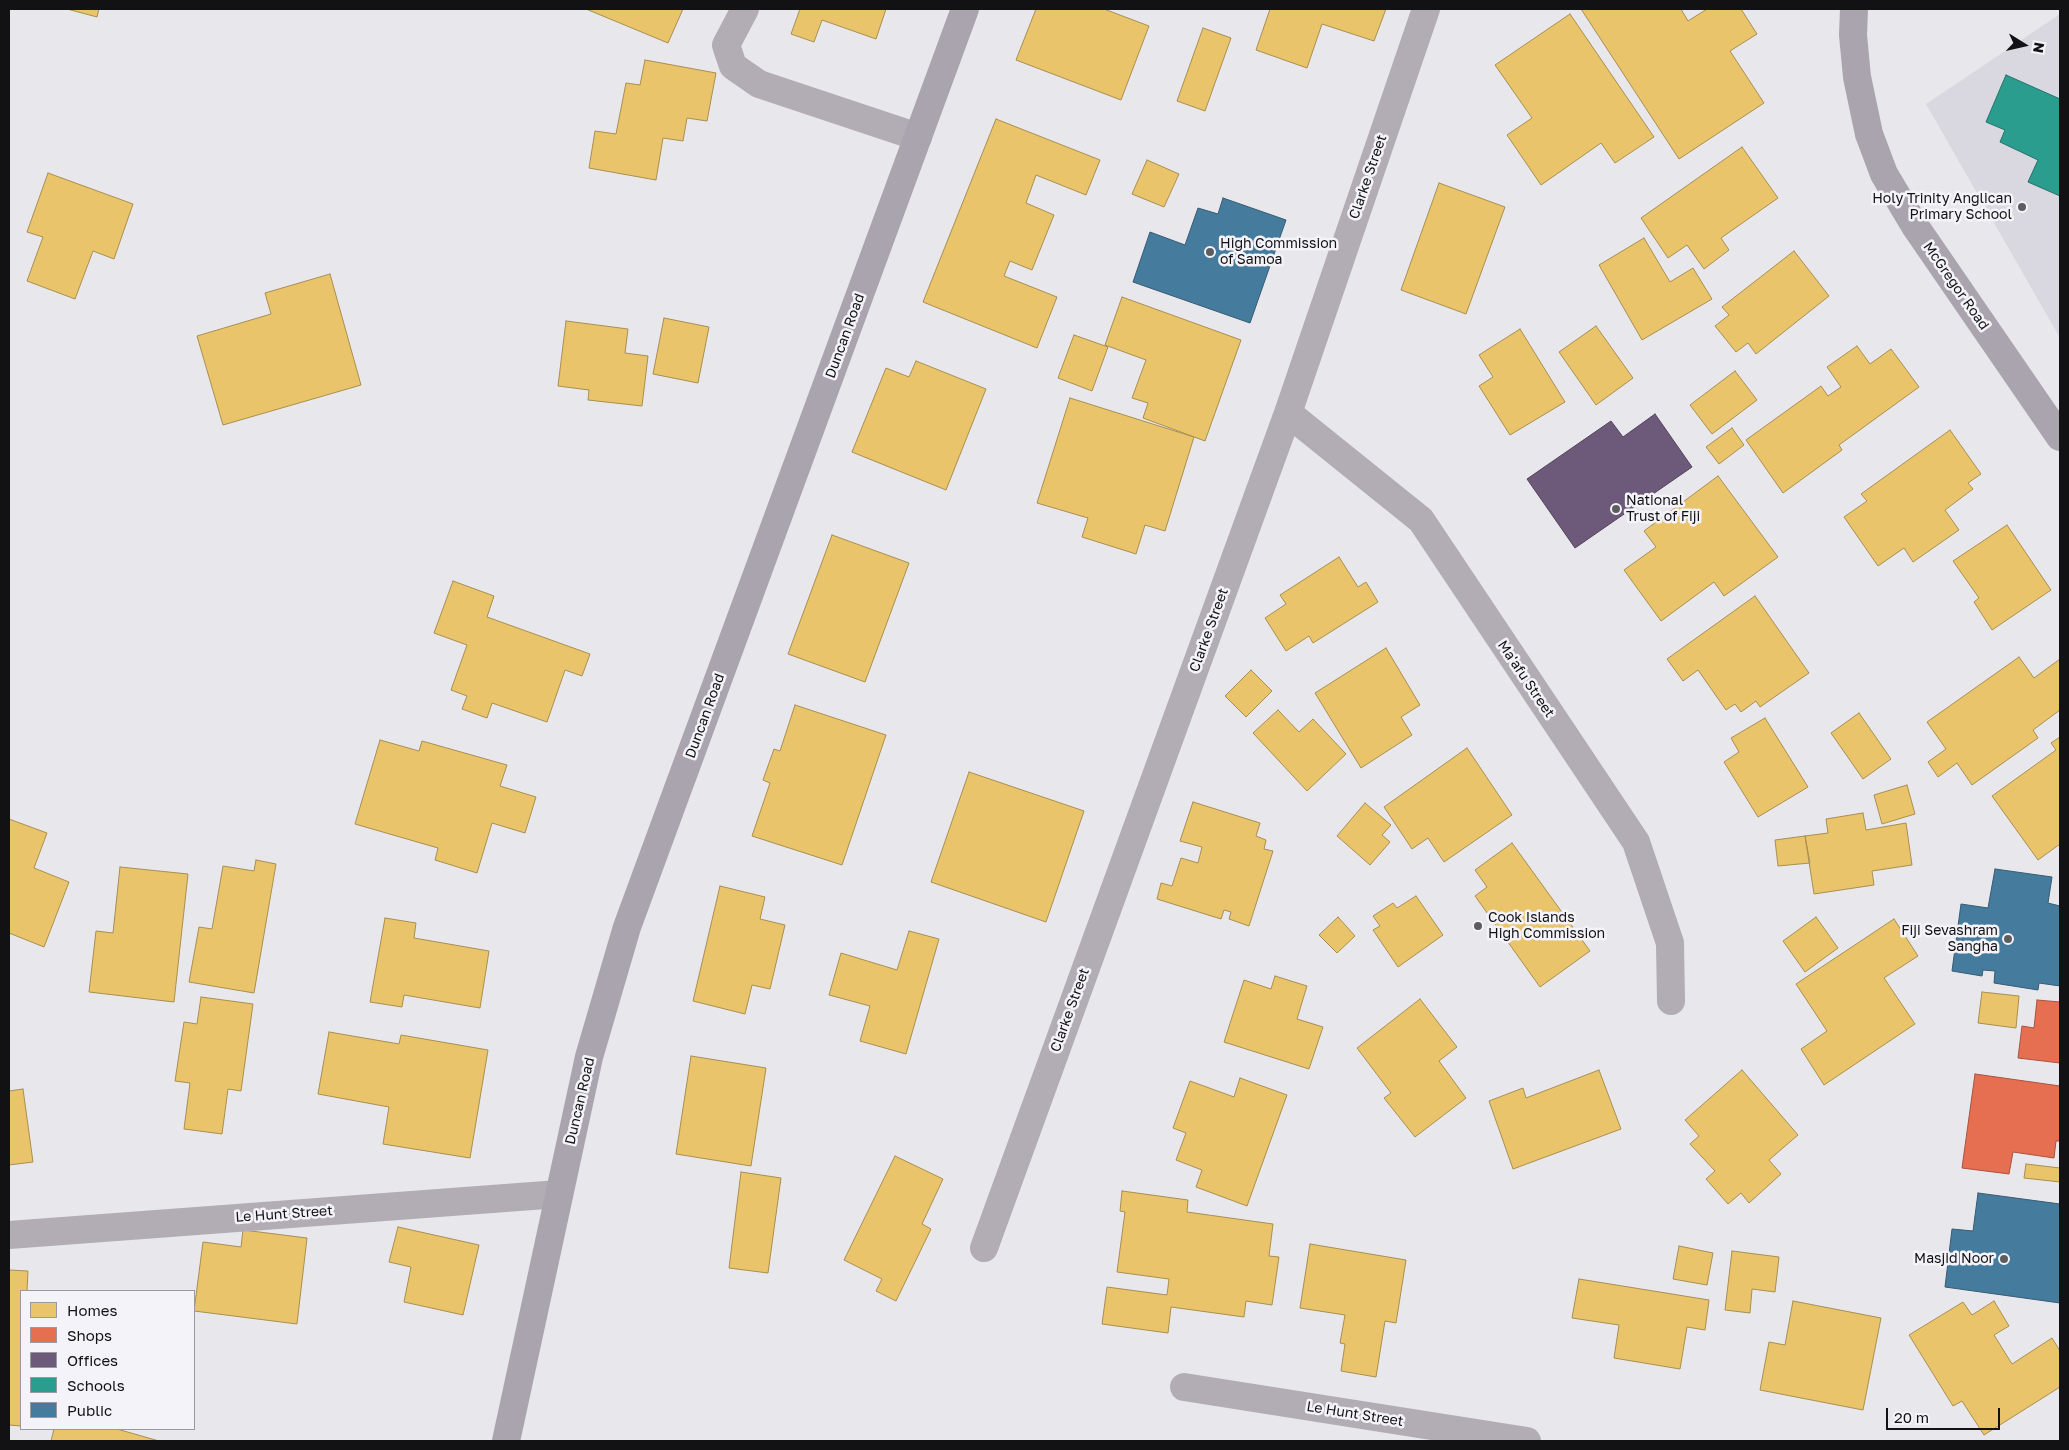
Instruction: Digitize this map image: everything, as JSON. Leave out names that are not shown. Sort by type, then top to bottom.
[{"type":"main road","name":"Duncan Road","points":[[506,1441],[589,1057],[627,928],[965,9]]},
{"type":"main road","name":"McGregor Road","points":[[1854,9],[1853,34],[1857,78],[1869,134],[1884,174],[1915,226],[2060,437]]},
{"type":"street","points":[[745,9],[726,45],[733,66],[759,84],[918,137]]},
{"type":"street","name":"Clarke Street","points":[[984,1248],[1288,413],[1426,9]]},
{"type":"street","name":"Ma'afu Street","points":[[1288,413],[1421,520],[1636,842],[1670,943],[1671,1001]]},
{"type":"street","name":"Le Hunt Street","points":[[9,1234],[559,1194]]},
{"type":"street","name":"Le Hunt Street","points":[[1184,1387],[1527,1441]]},
{"type":"shaded area","name":"Holy Trinity Anglican Primary School","points":[[2060,14],[2060,338],[1926,104]]},
{"type":"building: Homes","points":[[67,9],[99,9],[97,17]]},
{"type":"building: Homes","points":[[586,9],[683,9],[668,43]]},
{"type":"building: Homes","points":[[800,9],[886,9],[876,39],[822,20],[814,42],[791,34]]},
{"type":"building: Homes","points":[[1036,9],[1104,9],[1149,26],[1121,100],[1016,60]]},
{"type":"building: Homes","points":[[1270,9],[1386,9],[1374,41],[1322,24],[1307,68],[1256,50]]},
{"type":"building: Homes","points":[[1581,9],[1681,9],[1688,21],[1707,9],[1741,9],[1757,34],[1730,51],[1764,103],[1679,159]]},
{"type":"building: Homes","points":[[1570,14],[1654,137],[1615,163],[1601,143],[1541,185],[1507,135],[1532,118],[1495,65]]},
{"type":"building: Homes","points":[[1203,28],[1231,38],[1205,111],[1177,101]]},
{"type":"building: Homes","points":[[645,60],[716,73],[707,121],[687,118],[683,141],[663,138],[656,180],[589,168],[595,131],[616,134],[626,83],[640,85]]},
{"type":"building: Homes","points":[[996,119],[1100,160],[1086,195],[1036,175],[1026,203],[1054,215],[1032,270],[1010,261],[1004,276],[1057,297],[1037,348],[923,302]]},
{"type":"building: Homes","points":[[1742,147],[1778,198],[1721,238],[1729,250],[1704,269],[1687,245],[1668,258],[1641,218]]},
{"type":"building: Homes","points":[[1147,160],[1179,174],[1164,207],[1132,194]]},
{"type":"building: Homes","points":[[48,173],[133,204],[114,259],[93,251],[75,299],[27,281],[43,237],[27,232]]},
{"type":"building: Homes","points":[[1439,183],[1505,207],[1466,314],[1401,290]]},
{"type":"building: Homes","points":[[1644,238],[1670,282],[1693,268],[1712,299],[1642,340],[1599,265]]},
{"type":"building: Homes","points":[[1794,251],[1829,296],[1756,354],[1748,343],[1736,352],[1715,326],[1729,315],[1722,307]]},
{"type":"building: Homes","points":[[330,274],[361,385],[223,425],[197,336],[271,314],[265,293]]},
{"type":"building: Homes","points":[[1122,297],[1241,340],[1205,441],[1143,418],[1148,403],[1132,398],[1146,360],[1105,345]]},
{"type":"building: Homes","points":[[664,318],[709,327],[698,383],[653,374]]},
{"type":"building: Homes","points":[[566,321],[628,329],[625,353],[648,356],[642,406],[588,400],[589,390],[558,386]]},
{"type":"building: Homes","points":[[1596,326],[1633,378],[1596,405],[1559,352]]},
{"type":"building: Homes","points":[[1520,329],[1565,402],[1510,435],[1479,386],[1493,377],[1479,355]]},
{"type":"building: Homes","points":[[1074,335],[1108,347],[1092,391],[1058,378]]},
{"type":"building: Homes","points":[[1857,346],[1870,364],[1891,349],[1919,387],[1839,445],[1842,450],[1783,493],[1746,440],[1821,386],[1828,396],[1841,387],[1827,367]]},
{"type":"building: Homes","points":[[916,361],[986,389],[946,490],[852,452],[886,368],[909,377]]},
{"type":"building: Homes","points":[[1735,371],[1757,400],[1712,434],[1690,405]]},
{"type":"building: Homes","points":[[1070,398],[1194,437],[1165,531],[1145,525],[1136,554],[1082,537],[1088,518],[1037,503]]},
{"type":"building: Homes","points":[[1732,428],[1744,445],[1719,464],[1706,447]]},
{"type":"building: Homes","points":[[1950,430],[1981,474],[1968,483],[1973,489],[1945,510],[1959,530],[1913,562],[1904,548],[1878,566],[1844,517],[1867,501],[1861,494]]},
{"type":"building: Homes","points":[[1718,476],[1778,557],[1724,596],[1714,582],[1661,621],[1624,570],[1656,547],[1644,531]]},
{"type":"building: Homes","points":[[2007,525],[2051,590],[1992,630],[1974,602],[1979,598],[1953,561]]},
{"type":"building: Homes","points":[[832,535],[909,563],[865,682],[788,654]]},
{"type":"building: Homes","points":[[1339,557],[1358,587],[1366,582],[1378,602],[1313,643],[1309,636],[1286,651],[1265,618],[1286,604],[1280,595]]},
{"type":"building: Homes","points":[[453,581],[494,596],[487,617],[590,654],[582,676],[565,670],[547,722],[492,703],[487,718],[462,709],[467,696],[451,690],[467,645],[434,633]]},
{"type":"building: Homes","points":[[1755,596],[1809,673],[1760,707],[1756,701],[1741,712],[1735,704],[1726,710],[1698,670],[1683,681],[1667,659]]},
{"type":"building: Homes","points":[[1386,648],[1420,705],[1401,717],[1412,735],[1361,768],[1315,693]]},
{"type":"building: Homes","points":[[2019,657],[2034,678],[2060,659],[2060,710],[2033,730],[2038,738],[1972,785],[1957,763],[1938,777],[1928,762],[1946,749],[1927,722]]},
{"type":"building: Homes","points":[[1251,670],[1272,691],[1246,717],[1225,696]]},
{"type":"building: Homes","points":[[795,705],[886,735],[842,865],[752,836],[770,783],[763,780],[774,749],[780,751]]},
{"type":"building: Homes","points":[[1278,710],[1299,732],[1313,719],[1346,754],[1307,791],[1253,733]]},
{"type":"building: Homes","points":[[1859,713],[1891,759],[1863,779],[1831,733]]},
{"type":"building: Homes","points":[[1765,718],[1808,787],[1758,817],[1724,762],[1739,752],[1731,738]]},
{"type":"building: Homes","points":[[2060,737],[2060,844],[2038,860],[1992,796],[2056,750],[2051,743]]},
{"type":"building: Homes","points":[[380,740],[419,751],[422,741],[507,765],[500,786],[536,797],[525,833],[492,823],[477,873],[435,860],[438,848],[355,824]]},
{"type":"building: Homes","points":[[1467,748],[1512,815],[1444,862],[1428,838],[1412,849],[1384,807]]},
{"type":"building: Homes","points":[[969,772],[1084,811],[1046,922],[931,882]]},
{"type":"building: Homes","points":[[1907,785],[1915,814],[1882,824],[1874,795]]},
{"type":"building: Homes","points":[[1193,802],[1260,823],[1256,836],[1266,840],[1264,849],[1273,851],[1249,926],[1229,919],[1231,912],[1224,910],[1221,919],[1157,899],[1161,883],[1172,886],[1181,858],[1198,863],[1202,847],[1180,841]]},
{"type":"building: Homes","points":[[1365,803],[1391,825],[1382,835],[1390,842],[1370,865],[1337,836]]},
{"type":"building: Homes","points":[[1863,813],[1866,830],[1906,823],[1912,865],[1872,871],[1874,885],[1814,894],[1805,836],[1828,833],[1826,819]]},
{"type":"building: Homes","points":[[9,819],[47,833],[34,868],[69,882],[44,947],[9,933]]},
{"type":"building: Homes","points":[[1805,836],[1810,863],[1778,866],[1775,840]]},
{"type":"building: Homes","points":[[1512,843],[1590,951],[1540,987],[1475,896],[1487,887],[1475,870]]},
{"type":"building: Homes","points":[[256,860],[276,864],[254,993],[189,982],[199,927],[212,929],[223,866],[254,871]]},
{"type":"building: Homes","points":[[120,867],[188,874],[174,1002],[89,992],[96,931],[113,933]]},
{"type":"building: Homes","points":[[720,886],[765,897],[760,919],[785,925],[770,989],[752,985],[745,1014],[693,1001]]},
{"type":"building: Homes","points":[[1416,896],[1443,935],[1398,967],[1373,930],[1380,926],[1373,916],[1393,903],[1397,908]]},
{"type":"building: Homes","points":[[1338,917],[1355,936],[1337,953],[1319,935]]},
{"type":"building: Homes","points":[[1816,917],[1838,948],[1805,972],[1783,941]]},
{"type":"building: Homes","points":[[385,918],[416,923],[414,938],[489,951],[480,1008],[404,995],[402,1007],[370,1002]]},
{"type":"building: Homes","points":[[1894,919],[1918,956],[1884,978],[1915,1024],[1824,1085],[1801,1049],[1827,1031],[1796,984]]},
{"type":"building: Homes","points":[[909,931],[939,939],[906,1054],[860,1041],[870,1006],[829,995],[841,953],[897,970]]},
{"type":"building: Homes","points":[[1275,976],[1307,986],[1297,1019],[1323,1027],[1309,1069],[1224,1042],[1244,980],[1271,989]]},
{"type":"building: Homes","points":[[1982,992],[2019,996],[2016,1028],[1978,1023]]},
{"type":"building: Homes","points":[[201,997],[253,1004],[241,1091],[228,1089],[222,1134],[184,1129],[190,1083],[175,1081],[184,1022],[197,1024]]},
{"type":"building: Homes","points":[[1420,999],[1457,1047],[1439,1061],[1466,1098],[1415,1137],[1384,1098],[1391,1093],[1357,1048]]},
{"type":"building: Homes","points":[[329,1032],[399,1044],[401,1035],[488,1050],[470,1158],[383,1144],[389,1107],[318,1094]]},
{"type":"building: Homes","points":[[691,1056],[766,1068],[751,1166],[676,1154]]},
{"type":"building: Homes","points":[[1599,1070],[1621,1129],[1513,1169],[1489,1101],[1523,1088],[1526,1098]]},
{"type":"building: Homes","points":[[1742,1070],[1798,1135],[1769,1160],[1781,1174],[1749,1203],[1741,1193],[1728,1204],[1706,1179],[1715,1171],[1690,1144],[1699,1136],[1685,1120]]},
{"type":"building: Homes","points":[[1240,1078],[1287,1095],[1247,1206],[1196,1187],[1202,1170],[1176,1160],[1186,1133],[1173,1128],[1190,1081],[1234,1097]]},
{"type":"building: Homes","points":[[23,1089],[33,1162],[9,1165],[9,1091]]},
{"type":"building: Homes","points":[[895,1156],[943,1179],[922,1224],[931,1229],[896,1301],[876,1291],[882,1279],[844,1260]]},
{"type":"building: Homes","points":[[2026,1164],[2060,1168],[2060,1182],[2024,1178]]},
{"type":"building: Homes","points":[[741,1172],[781,1178],[768,1273],[729,1268]]},
{"type":"building: Homes","points":[[1122,1191],[1188,1200],[1187,1212],[1273,1224],[1269,1256],[1279,1257],[1272,1305],[1246,1301],[1244,1317],[1171,1307],[1168,1333],[1102,1324],[1107,1287],[1167,1295],[1169,1279],[1117,1272],[1125,1212],[1120,1211]]},
{"type":"building: Homes","points":[[398,1227],[479,1245],[463,1315],[404,1302],[411,1267],[389,1262]]},
{"type":"building: Homes","points":[[243,1230],[307,1238],[297,1324],[195,1311],[203,1242],[241,1247]]},
{"type":"building: Homes","points":[[1310,1244],[1406,1260],[1396,1323],[1385,1321],[1376,1377],[1341,1371],[1345,1344],[1340,1343],[1345,1315],[1300,1308]]},
{"type":"building: Homes","points":[[1679,1246],[1713,1253],[1707,1285],[1673,1279]]},
{"type":"building: Homes","points":[[1732,1251],[1779,1257],[1775,1292],[1752,1289],[1750,1313],[1725,1310]]},
{"type":"building: Homes","points":[[9,1270],[28,1271],[27,1290],[20,1290],[20,1426],[9,1425]]},
{"type":"building: Homes","points":[[1579,1279],[1709,1300],[1705,1330],[1687,1327],[1680,1369],[1614,1358],[1619,1325],[1572,1318]]},
{"type":"building: Homes","points":[[1793,1301],[1881,1318],[1863,1410],[1760,1390],[1769,1342],[1785,1345]]},
{"type":"building: Homes","points":[[1994,1301],[2009,1326],[1994,1335],[2012,1364],[2052,1338],[2060,1351],[2060,1387],[1984,1435],[1962,1401],[1953,1406],[1909,1335],[1963,1302],[1972,1315]]},
{"type":"building: Homes","points":[[54,1430],[120,1430],[159,1441],[51,1441]]},
{"type":"building: Shops","points":[[2037,1000],[2060,1002],[2060,1063],[2018,1058],[2022,1026],[2034,1028]]},
{"type":"building: Shops","points":[[1975,1074],[2060,1086],[2060,1141],[2056,1141],[2054,1158],[2013,1152],[2009,1174],[1962,1168]]},
{"type":"building: Offices","points":[[1655,414],[1692,467],[1575,548],[1527,479],[1611,421],[1623,437]]},
{"type":"building: Schools","points":[[2006,75],[2060,99],[2060,196],[2028,182],[2038,160],[2000,142],[2005,130],[1986,122]]},
{"type":"building: Public","points":[[1223,198],[1286,220],[1250,323],[1133,282],[1150,232],[1185,245],[1198,208],[1218,214]]},
{"type":"building: Public","name":"Fiji Sevashram Sangha","points":[[1995,869],[2052,877],[2048,903],[2060,906],[2060,986],[2039,983],[2038,990],[1994,983],[1995,971],[1983,970],[1982,976],[1952,971],[1961,904],[1988,908]]},
{"type":"building: Public","name":"Masjid Noor","points":[[1978,1193],[2060,1204],[2060,1303],[1945,1287],[1952,1229],[1973,1231]]},
{"type":"place","name":"Holy Trinity Anglican Primary School","points":[[2022,207]]},
{"type":"place","name":"High Commission of Samoa","points":[[1210,252]]},
{"type":"place","name":"National Trust of Fiji","points":[[1616,509]]},
{"type":"place","name":"Cook Islands High Commission","points":[[1478,926]]},
{"type":"place","name":"Fiji Sevashram Sangha","points":[[2008,939]]},
{"type":"place","name":"Masjid Noor","points":[[2004,1259]]}]
